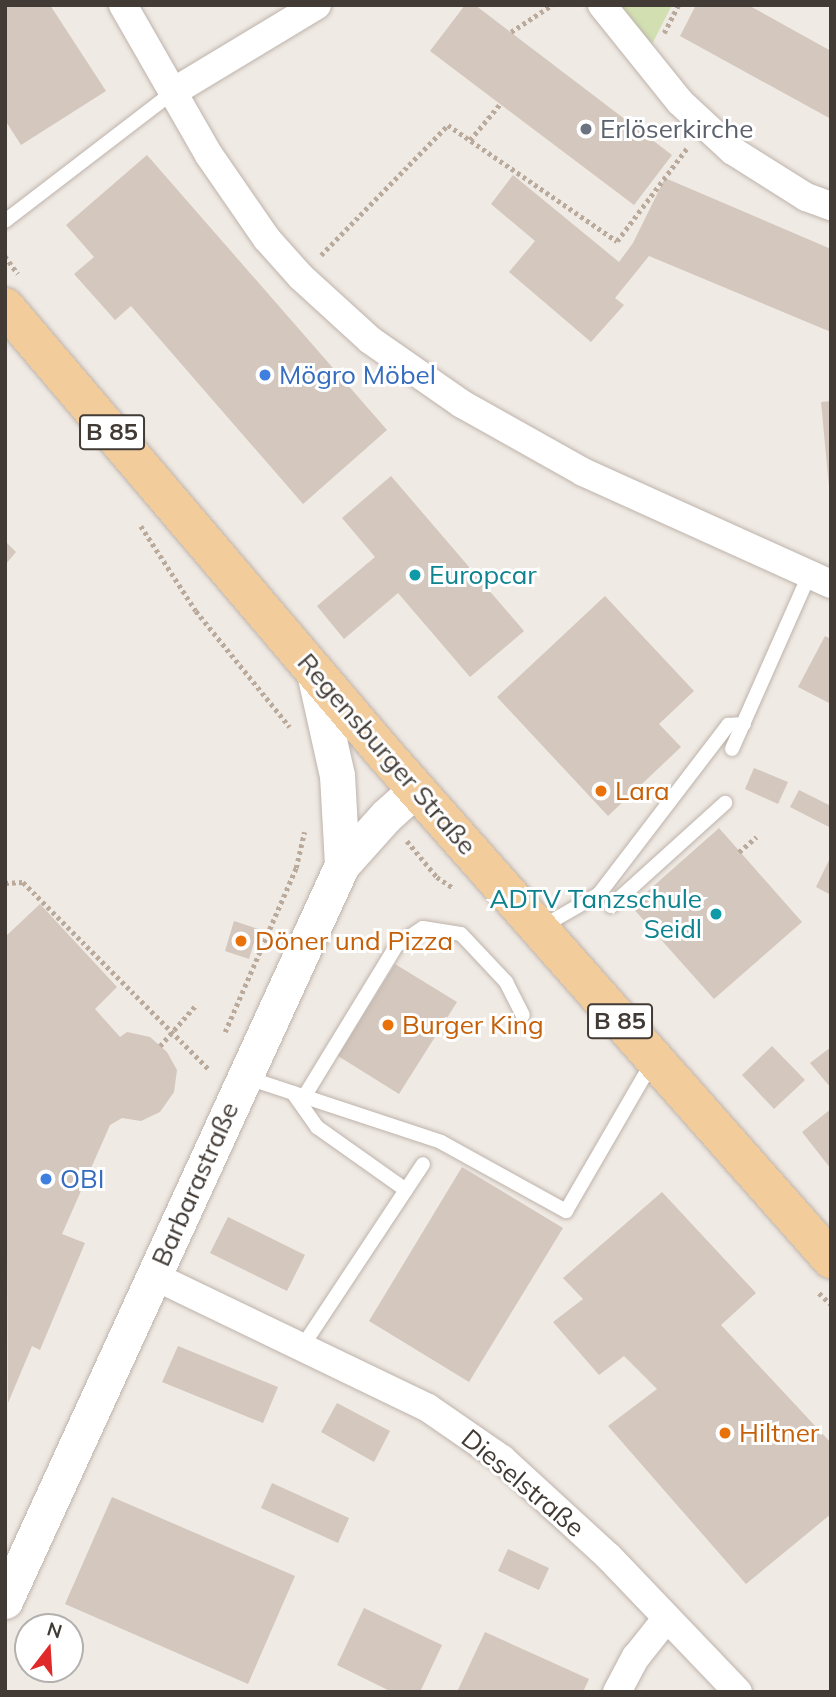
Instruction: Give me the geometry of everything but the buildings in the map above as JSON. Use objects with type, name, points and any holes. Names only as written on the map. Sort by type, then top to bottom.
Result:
[{"type":"main road","name":"Regensburger Straße","points":[[5,307],[416,789],[831,1259]]},
{"type":"street","points":[[124,5],[209,155],[267,239],[301,277],[370,340],[462,404],[583,472],[820,579]]},
{"type":"street","points":[[173,92],[317,5]]},
{"type":"street","points":[[602,5],[680,102],[733,151],[806,197],[831,206]]},
{"type":"street","points":[[313,668],[337,775],[342,865]]},
{"type":"street","name":"Barbarastraße","points":[[5,1601],[342,865],[386,816],[416,789]]},
{"type":"street","name":"Dieselstraße","points":[[154,1276],[428,1408],[502,1459],[608,1556],[738,1692]]},
{"type":"street","points":[[617,1692],[636,1657],[666,1619]]},
{"type":"lane","points":[[5,221],[173,92]]},
{"type":"lane","points":[[732,749],[820,579]]},
{"type":"lane","points":[[539,929],[599,894],[728,725],[744,724]]},
{"type":"lane","points":[[611,906],[724,803]]},
{"type":"lane","points":[[298,1095],[396,946],[424,928],[461,934],[506,982],[523,1015]]},
{"type":"lane","points":[[244,1077],[441,1142],[566,1211],[654,1059]]},
{"type":"lane","points":[[298,1095],[317,1127],[406,1190]]},
{"type":"lane","points":[[302,1347],[423,1164]]},
{"type":"path","points":[[511,32],[552,5]]},
{"type":"path","points":[[470,140],[500,104]]},
{"type":"path","points":[[340,235],[448,125],[617,241],[704,125]]},
{"type":"path","points":[[136,518],[196,611],[291,727]]},
{"type":"path","points":[[739,852],[756,837]]},
{"type":"path","points":[[5,883],[23,882],[209,1069]]},
{"type":"path","points":[[160,1046],[195,1006]]},
{"type":"green space","points":[[610,5],[672,5],[647,54]]},
{"type":"place","name":"Erlöserkirche","points":[[586,129]]},
{"type":"place","name":"Mögro Möbel","points":[[265,375]]},
{"type":"place","name":"Europcar","points":[[415,575]]},
{"type":"place","name":"Lara","points":[[601,791]]},
{"type":"place","name":"ADTV Tanzschule Seidl","points":[[716,914]]},
{"type":"place","name":"Döner und Pizza","points":[[241,941]]},
{"type":"place","name":"Burger King","points":[[388,1025]]},
{"type":"place","name":"OBI","points":[[46,1179]]},
{"type":"place","name":"Hiltner","points":[[725,1433]]}]
